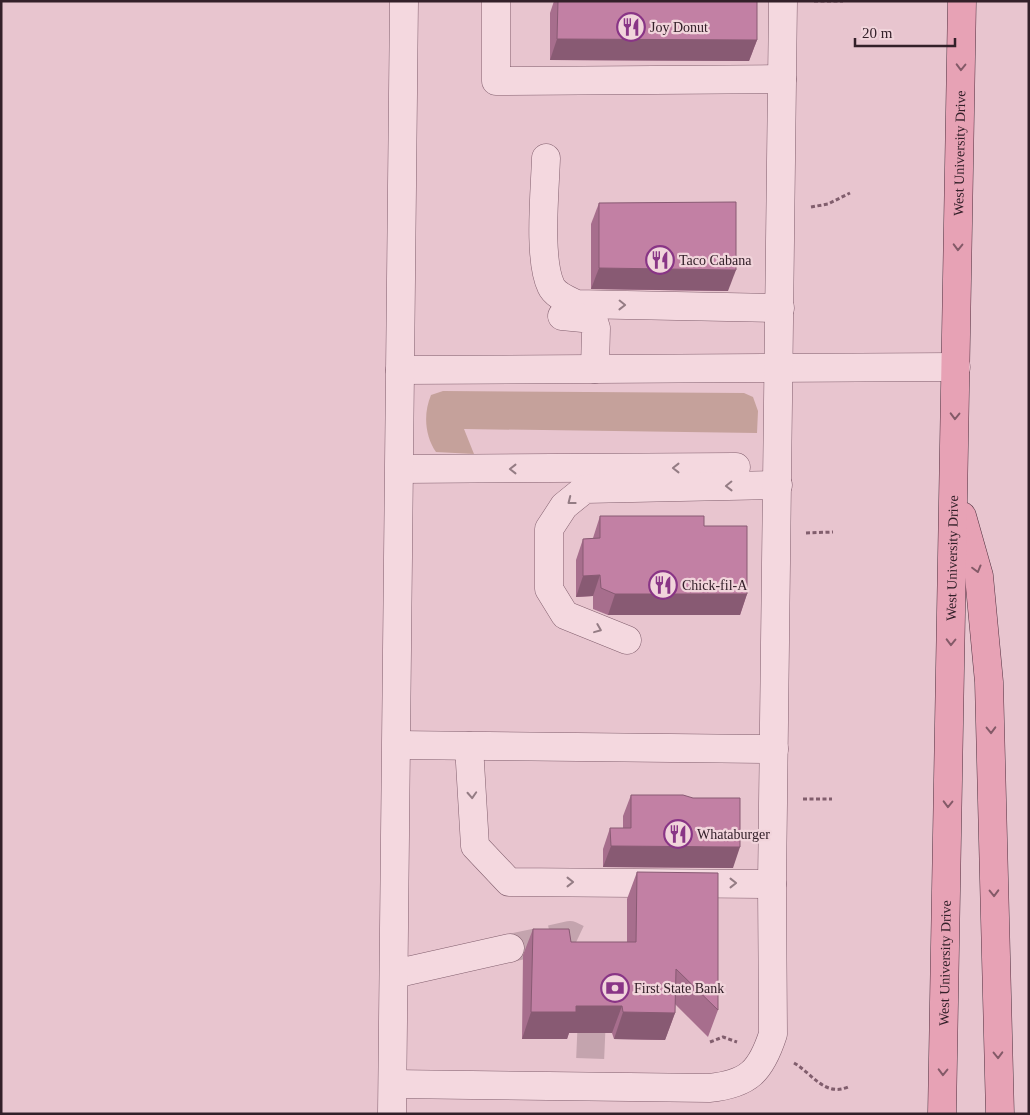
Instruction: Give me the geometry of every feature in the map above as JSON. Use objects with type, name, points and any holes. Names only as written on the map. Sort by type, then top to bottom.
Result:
[{"type":"main road","name":"West University Drive","points":[[942,1114],[962,1]]},
{"type":"main road","points":[[954,488],[979,576],[989,682],[1000,1114]]},
{"type":"lane","points":[[392,1114],[404,1]]},
{"type":"lane","points":[[496,1],[496,81],[782,79]]},
{"type":"lane","points":[[393,1084],[725,1087],[743,1081],[757,1070],[766,1054],[772,1034],[772,884],[783,1]]},
{"type":"lane","points":[[595,369],[596,328],[593,319],[560,316],[543,300],[534,280],[531,256],[539,158],[544,260],[552,287],[561,296],[576,304],[780,308]]},
{"type":"lane","points":[[400,370],[956,367]]},
{"type":"lane","points":[[400,469],[777,476]]},
{"type":"lane","points":[[627,640],[566,615],[549,589],[549,529],[564,506],[585,489],[777,476]]},
{"type":"lane","points":[[397,745],[774,750]]},
{"type":"lane","points":[[470,746],[474,846],[509,882],[772,884]]},
{"type":"lane","points":[[394,974],[510,948]]},
{"type":"path","points":[[814,1],[843,1]]},
{"type":"path","points":[[781,208],[820,206],[850,193]]},
{"type":"shaded area","points":[[443,391],[744,393],[753,397],[758,411],[757,433],[464,429],[474,454],[436,452],[427,432],[426,417],[431,395]]},
{"type":"building","points":[[558,1],[757,1],[757,40],[557,39]]},
{"type":"building","points":[[736,202],[736,270],[599,268],[599,203]]},
{"type":"building","name":"Chick-fil-A","points":[[600,516],[704,516],[704,526],[747,526],[747,594],[615,594],[601,588],[600,575],[583,576],[583,539],[600,538]]},
{"type":"building","points":[[631,795],[740,798],[740,847],[611,846],[610,828],[631,828]]},
{"type":"building","name":"First State Bank","points":[[637,872],[718,873],[718,1010],[676,969],[675,1013],[623,1012],[622,1006],[576,1006],[576,1012],[531,1012],[533,929],[569,929],[571,942],[636,942]]},
{"type":"tunnel","points":[[510,948],[570,935],[585,942],[594,969],[589,1086]]},
{"type":"place","name":"Joy Donut","points":[[631,27]]},
{"type":"place","name":"Taco Cabana","points":[[660,260]]},
{"type":"place","name":"Chick-fil-A","points":[[663,585]]},
{"type":"place","name":"Whataburger","points":[[678,834]]},
{"type":"place","name":"First State Bank","points":[[615,988]]}]
